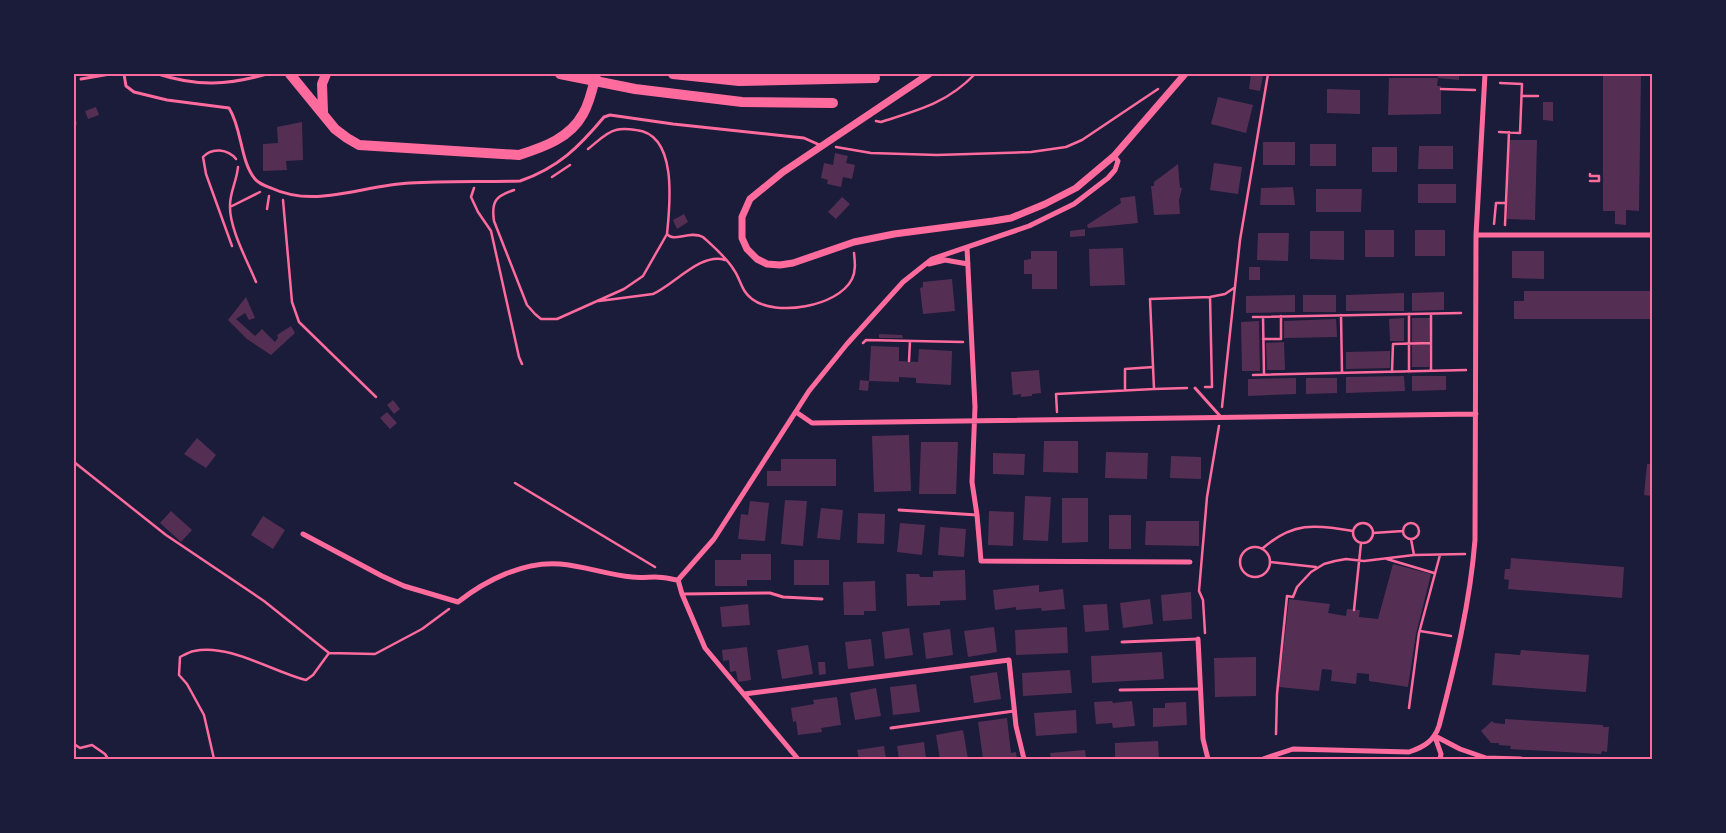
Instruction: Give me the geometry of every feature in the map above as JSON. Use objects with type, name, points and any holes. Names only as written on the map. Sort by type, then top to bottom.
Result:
[{"type":"highway","points":[[290,74],[335,130],[359,145],[520,155],[559,139],[583,115],[596,74]]},
{"type":"highway","points":[[322,112],[322,84],[326,74]]},
{"type":"highway","points":[[560,74],[635,89],[742,102],[834,103]]},
{"type":"highway","points":[[673,74],[739,81],[875,78]]},
{"type":"street","points":[[929,74],[768,183],[750,199],[742,217],[742,238],[748,249],[757,259],[767,264],[793,263],[854,242],[894,234],[993,221],[1020,215],[1076,188],[1114,156],[1185,74]]},
{"type":"street","points":[[1263,759],[1293,749],[1409,752],[1426,744],[1435,736],[1450,686],[1471,581],[1475,537],[1476,235],[1485,74]]},
{"type":"street","points":[[678,580],[714,539],[809,391],[847,344],[895,290],[932,259],[1029,226],[1074,204],[1089,194],[1113,173],[1118,162],[1114,156]]},
{"type":"street","points":[[1476,235],[1652,235]]},
{"type":"street","points":[[966,248],[974,390],[972,482],[978,515],[980,562],[1190,562]]},
{"type":"street","points":[[916,272],[937,261],[945,260],[968,264]]},
{"type":"street","points":[[796,412],[812,423],[1476,414]]},
{"type":"street","points":[[303,534],[404,586],[458,602],[468,594],[506,574],[548,564],[571,566],[633,578],[656,577],[678,580]]},
{"type":"street","points":[[678,580],[705,648],[798,759]]},
{"type":"street","points":[[1198,639],[1202,739],[1208,759]]},
{"type":"street","points":[[744,694],[1009,660],[1014,711],[1024,759]]},
{"type":"street","points":[[1435,736],[1441,754],[1440,759]]},
{"type":"street","points":[[1435,736],[1460,749],[1486,758],[1521,759]]},
{"type":"lane","points":[[81,79],[110,74]]},
{"type":"lane","points":[[124,74],[126,86],[134,92],[167,100],[229,108],[249,168],[256,180],[282,193],[295,197],[340,195],[384,185],[410,183],[520,181],[535,176],[561,162],[574,151],[604,118],[610,115],[673,124],[804,138],[822,146]]},
{"type":"lane","points":[[158,74],[202,84],[237,82],[267,74]]},
{"type":"lane","points":[[1195,388],[1222,418]]},
{"type":"lane","points":[[899,510],[978,515]]},
{"type":"lane","points":[[682,594],[770,593],[782,597],[822,599]]},
{"type":"lane","points":[[1122,642],[1198,639]]},
{"type":"lane","points":[[1120,690],[1200,689]]},
{"type":"lane","points":[[891,728],[1014,711]]},
{"type":"path","points":[[871,114],[875,121],[881,122],[934,104],[954,93],[975,74]]},
{"type":"path","points":[[1222,410],[1234,288],[1268,74]]},
{"type":"path","points":[[1499,132],[1520,133],[1522,96],[1522,84],[1500,83]]},
{"type":"path","points":[[822,146],[871,153],[937,154],[1031,152],[1066,147],[1082,140],[1160,87]]},
{"type":"path","points":[[1441,89],[1477,90]]},
{"type":"path","points":[[1522,96],[1538,96]]},
{"type":"path","points":[[74,107],[74,125]]},
{"type":"path","points":[[519,189],[499,196],[494,204],[493,214],[494,221],[527,305],[535,314],[541,319],[557,319],[624,289],[643,276],[667,234],[670,177],[662,152],[652,135],[640,130],[616,130],[587,150]]},
{"type":"path","points":[[1505,226],[1509,132]]},
{"type":"path","points":[[232,246],[206,174],[204,157],[212,152],[227,152],[234,157],[238,165],[238,174],[230,198],[230,214],[239,242],[256,282]]},
{"type":"path","points":[[548,179],[565,170],[576,160]]},
{"type":"path","points":[[1590,174],[1590,176],[1599,176],[1599,181],[1590,181]]},
{"type":"path","points":[[476,182],[471,197],[478,212],[492,231],[519,358],[522,364]]},
{"type":"path","points":[[267,209],[270,187]]},
{"type":"path","points":[[282,193],[292,302],[299,322],[376,397]]},
{"type":"path","points":[[230,207],[251,197]]},
{"type":"path","points":[[1494,224],[1496,203],[1506,203]]},
{"type":"path","points":[[667,234],[673,238],[689,234],[697,234],[703,237],[726,261],[736,274],[742,290],[753,301],[792,308],[824,302],[837,295],[852,279],[855,270],[854,242]]},
{"type":"path","points":[[594,301],[652,294],[702,262],[718,258],[726,261]]},
{"type":"path","points":[[1154,389],[1150,299],[1210,297],[1225,294],[1234,288]]},
{"type":"path","points":[[1056,421],[1056,394],[1212,387],[1210,297]]},
{"type":"path","points":[[1253,317],[1461,313]]},
{"type":"path","points":[[1409,314],[1409,372]]},
{"type":"path","points":[[1431,314],[1431,371]]},
{"type":"path","points":[[1341,315],[1342,373]]},
{"type":"path","points":[[1263,339],[1281,339],[1281,316]]},
{"type":"path","points":[[1263,317],[1264,374]]},
{"type":"path","points":[[864,343],[866,340],[962,342]]},
{"type":"path","points":[[910,341],[910,362]]},
{"type":"path","points":[[1392,372],[1393,344],[1431,343]]},
{"type":"path","points":[[1126,391],[1125,369],[1153,366]]},
{"type":"path","points":[[1253,375],[1468,370]]},
{"type":"path","points":[[1205,636],[1203,600],[1199,591],[1207,497],[1219,426]]},
{"type":"path","points":[[74,462],[166,535],[264,601],[329,653],[375,654],[422,629],[458,602]]},
{"type":"path","points":[[515,483],[656,568]]},
{"type":"path","points":[[1364,523],[1370,526],[1372,533],[1369,540],[1361,543],[1354,538],[1353,531],[1358,524],[1364,523]]},
{"type":"path","points":[[1409,523],[1417,525],[1419,533],[1412,539],[1406,538],[1403,531],[1409,523]]},
{"type":"path","points":[[1262,549],[1283,534],[1300,528],[1320,527],[1353,531]]},
{"type":"path","points":[[1372,533],[1403,531]]},
{"type":"path","points":[[1412,539],[1414,556]]},
{"type":"path","points":[[1354,610],[1361,543]]},
{"type":"path","points":[[1254,547],[1262,549],[1267,553],[1270,562],[1266,572],[1258,577],[1249,576],[1242,570],[1240,561],[1244,552],[1254,547]]},
{"type":"path","points":[[1408,708],[1420,631],[1440,554]]},
{"type":"path","points":[[1276,734],[1288,596],[1293,597],[1301,582],[1317,568],[1340,560],[1466,554]]},
{"type":"path","points":[[1386,559],[1434,573]]},
{"type":"path","points":[[1270,562],[1317,568]]},
{"type":"path","points":[[1420,631],[1452,636]]},
{"type":"path","points":[[214,759],[204,715],[180,675],[180,657],[194,651],[218,650],[261,663],[306,680],[313,675],[329,653]]},
{"type":"path","points":[[74,744],[80,748],[92,745],[105,754],[108,759]]},
{"type":"building","points":[[1251,74],[1263,75],[1260,91],[1249,89]]},
{"type":"building","points":[[1438,74],[1459,74],[1459,80],[1438,78]]},
{"type":"building","points":[[1603,74],[1641,74],[1639,211],[1626,210],[1626,225],[1615,224],[1615,211],[1603,211]]},
{"type":"building","points":[[1389,78],[1438,78],[1437,86],[1441,86],[1441,114],[1388,115]]},
{"type":"building","points":[[1327,89],[1360,90],[1360,114],[1327,113]]},
{"type":"building","points":[[1218,97],[1253,105],[1246,133],[1211,124]]},
{"type":"building","points":[[1543,102],[1553,102],[1553,121],[1543,120]]},
{"type":"building","points":[[96,107],[99,115],[88,119],[85,111]]},
{"type":"building","points":[[302,122],[303,160],[286,161],[287,170],[263,171],[263,144],[278,143],[277,127]]},
{"type":"building","points":[[1509,140],[1537,140],[1535,220],[1507,219]]},
{"type":"building","points":[[1263,142],[1295,142],[1295,165],[1263,165]]},
{"type":"building","points":[[1310,144],[1336,144],[1336,166],[1310,166]]},
{"type":"building","points":[[1419,146],[1453,146],[1453,169],[1418,169]]},
{"type":"building","points":[[1372,147],[1397,147],[1397,172],[1372,172]]},
{"type":"building","points":[[835,153],[848,156],[846,163],[855,165],[852,179],[843,177],[841,187],[827,184],[828,180],[821,178],[824,163],[833,165]]},
{"type":"building","points":[[1214,163],[1242,167],[1238,194],[1210,190]]},
{"type":"building","points":[[1178,164],[1180,188],[1182,188],[1179,200],[1180,214],[1154,215],[1151,186],[1154,186],[1154,182]]},
{"type":"building","points":[[1418,184],[1456,184],[1456,203],[1418,203]]},
{"type":"building","points":[[1293,187],[1295,205],[1260,205],[1261,188]]},
{"type":"building","points":[[1316,189],[1362,189],[1361,212],[1316,212]]},
{"type":"building","points":[[1135,196],[1138,223],[1088,228],[1087,225],[1121,203],[1120,198]]},
{"type":"building","points":[[842,197],[850,204],[836,219],[828,212]]},
{"type":"building","points":[[684,214],[688,222],[677,229],[673,220]]},
{"type":"building","points":[[1085,229],[1085,236],[1070,237],[1070,231]]},
{"type":"building","points":[[1365,230],[1394,230],[1394,257],[1365,257]]},
{"type":"building","points":[[1415,230],[1445,230],[1445,256],[1415,256]]},
{"type":"building","points":[[1310,231],[1344,231],[1344,260],[1310,259]]},
{"type":"building","points":[[1258,233],[1289,233],[1288,261],[1257,260]]},
{"type":"building","points":[[1123,248],[1125,285],[1090,286],[1089,249]]},
{"type":"building","points":[[1031,251],[1057,251],[1057,289],[1032,289],[1032,274],[1024,274],[1024,260],[1031,259]]},
{"type":"building","points":[[1512,251],[1544,251],[1544,279],[1512,278]]},
{"type":"building","points":[[1249,267],[1260,267],[1260,280],[1249,280]]},
{"type":"building","points":[[952,279],[955,311],[923,314],[920,288],[923,287],[923,282]]},
{"type":"building","points":[[1524,291],[1652,291],[1651,319],[1514,319],[1514,301],[1524,301]]},
{"type":"building","points":[[1444,292],[1444,310],[1412,311],[1412,293]]},
{"type":"building","points":[[1404,293],[1404,311],[1346,311],[1346,295]]},
{"type":"building","points":[[1295,295],[1295,312],[1246,313],[1246,296]]},
{"type":"building","points":[[1303,295],[1336,295],[1336,312],[1303,312]]},
{"type":"building","points":[[246,297],[255,318],[249,320],[245,313],[236,319],[255,336],[262,329],[275,342],[278,338],[277,335],[291,326],[295,333],[271,355],[247,339],[228,320]]},
{"type":"building","points":[[1404,318],[1404,341],[1390,341],[1389,319]]},
{"type":"building","points":[[1412,318],[1430,318],[1429,367],[1412,367]]},
{"type":"building","points":[[1336,319],[1337,337],[1284,338],[1284,321]]},
{"type":"building","points":[[1259,321],[1260,371],[1242,371],[1241,322]]},
{"type":"building","points":[[879,334],[902,335],[903,338],[879,338]]},
{"type":"building","points":[[1284,342],[1285,370],[1267,370],[1266,343]]},
{"type":"building","points":[[871,346],[899,347],[899,361],[918,362],[919,349],[952,351],[951,385],[916,383],[916,378],[899,377],[899,382],[869,381]]},
{"type":"building","points":[[1390,351],[1390,368],[1346,369],[1346,352]]},
{"type":"building","points":[[1039,370],[1041,393],[1021,397],[1021,394],[1013,395],[1011,372]]},
{"type":"building","points":[[1404,376],[1405,391],[1346,393],[1346,377]]},
{"type":"building","points":[[1412,376],[1446,376],[1446,390],[1412,391]]},
{"type":"building","points":[[1296,378],[1296,394],[1248,396],[1248,379]]},
{"type":"building","points":[[1306,378],[1337,378],[1337,393],[1306,394]]},
{"type":"building","points":[[860,380],[869,381],[868,391],[859,390]]},
{"type":"building","points":[[393,400],[400,409],[394,414],[387,405]]},
{"type":"building","points":[[387,412],[397,423],[390,429],[380,418]]},
{"type":"building","points":[[909,435],[911,491],[874,492],[872,436]]},
{"type":"building","points":[[197,438],[216,455],[206,468],[184,454]]},
{"type":"building","points":[[1044,441],[1078,441],[1078,473],[1043,472]]},
{"type":"building","points":[[921,442],[958,442],[956,494],[919,494]]},
{"type":"building","points":[[1106,452],[1148,453],[1147,479],[1105,478]]},
{"type":"building","points":[[993,453],[1025,454],[1024,475],[993,474]]},
{"type":"building","points":[[1171,456],[1201,457],[1201,479],[1170,478]]},
{"type":"building","points":[[781,459],[836,459],[836,486],[767,486],[767,471],[781,471]]},
{"type":"building","points":[[1647,464],[1652,464],[1652,496],[1644,495]]},
{"type":"building","points":[[1025,496],[1051,497],[1048,541],[1023,540]]},
{"type":"building","points":[[1062,498],[1088,498],[1088,542],[1062,543]]},
{"type":"building","points":[[785,500],[807,501],[803,546],[781,544]]},
{"type":"building","points":[[750,501],[769,503],[765,541],[738,539],[741,514],[748,515]]},
{"type":"building","points":[[821,508],[843,510],[840,540],[817,538]]},
{"type":"building","points":[[171,511],[192,530],[181,542],[160,523]]},
{"type":"building","points":[[989,511],[1014,512],[1013,546],[988,545]]},
{"type":"building","points":[[858,513],[885,514],[884,544],[857,543]]},
{"type":"building","points":[[1109,515],[1131,515],[1131,549],[1109,549]]},
{"type":"building","points":[[263,516],[285,530],[273,549],[251,535]]},
{"type":"building","points":[[1146,521],[1199,521],[1199,546],[1145,545]]},
{"type":"building","points":[[900,523],[925,525],[922,555],[897,552]]},
{"type":"building","points":[[940,527],[966,529],[964,557],[938,555]]},
{"type":"building","points":[[741,554],[771,554],[771,580],[747,580],[747,586],[715,586],[715,560],[741,560]]},
{"type":"building","points":[[1511,558],[1624,567],[1622,598],[1508,589],[1509,580],[1504,579],[1505,569],[1510,569]]},
{"type":"building","points":[[794,560],[829,560],[829,585],[794,585]]},
{"type":"building","points":[[1393,564],[1431,574],[1416,634],[1408,687],[1369,681],[1369,674],[1357,673],[1356,684],[1331,681],[1332,670],[1322,669],[1319,691],[1279,687],[1289,599],[1330,604],[1328,613],[1346,616],[1347,609],[1360,610],[1359,617],[1378,619]]},
{"type":"building","points":[[965,570],[966,600],[940,601],[940,605],[907,606],[906,574],[933,577],[933,571]]},
{"type":"building","points":[[875,581],[876,611],[864,611],[864,615],[844,615],[843,582]]},
{"type":"building","points":[[1039,585],[1039,592],[1063,589],[1065,609],[1042,611],[1041,608],[1016,610],[1016,607],[995,610],[993,590]]},
{"type":"building","points":[[1191,592],[1192,619],[1163,621],[1161,595]]},
{"type":"building","points":[[1150,599],[1153,624],[1123,628],[1120,603]]},
{"type":"building","points":[[748,604],[750,625],[722,627],[720,607]]},
{"type":"building","points":[[1107,604],[1109,630],[1085,632],[1083,605]]},
{"type":"building","points":[[994,627],[997,652],[968,657],[964,631]]},
{"type":"building","points":[[1067,627],[1068,653],[1016,655],[1015,630]]},
{"type":"building","points":[[909,628],[913,655],[885,659],[882,632]]},
{"type":"building","points":[[950,629],[953,655],[926,659],[923,633]]},
{"type":"building","points":[[871,639],[874,666],[848,669],[845,642]]},
{"type":"building","points":[[808,645],[813,674],[782,679],[777,650]]},
{"type":"building","points":[[747,647],[751,680],[738,682],[736,671],[730,672],[729,660],[723,661],[722,650]]},
{"type":"building","points":[[1521,650],[1589,655],[1586,692],[1492,685],[1495,653],[1520,655]]},
{"type":"building","points":[[1162,652],[1164,679],[1092,683],[1091,656]]},
{"type":"building","points":[[1256,657],[1256,696],[1215,697],[1214,658]]},
{"type":"building","points":[[818,662],[825,662],[826,674],[819,675]]},
{"type":"building","points":[[1070,670],[1072,693],[1023,696],[1022,673]]},
{"type":"building","points":[[997,672],[1001,699],[974,703],[970,676]]},
{"type":"building","points":[[916,684],[920,712],[893,715],[890,687]]},
{"type":"building","points":[[876,688],[881,716],[855,720],[850,693]]},
{"type":"building","points":[[837,697],[841,725],[821,728],[822,732],[798,735],[796,721],[793,722],[791,708],[814,704],[813,700]]},
{"type":"building","points":[[1112,701],[1113,703],[1132,701],[1135,726],[1113,728],[1112,723],[1096,724],[1094,702]]},
{"type":"building","points":[[1186,702],[1187,725],[1153,727],[1153,708],[1165,708],[1165,703]]},
{"type":"building","points":[[1076,710],[1077,733],[1036,736],[1034,713]]},
{"type":"building","points":[[1007,718],[1011,753],[1016,752],[1017,759],[983,759],[978,722]]},
{"type":"building","points":[[1505,719],[1603,725],[1603,727],[1609,727],[1607,752],[1602,751],[1601,754],[1510,749],[1511,746],[1491,743],[1481,731],[1492,721],[1505,724]]},
{"type":"building","points":[[963,730],[968,759],[940,759],[936,735]]},
{"type":"building","points":[[1158,741],[1159,759],[1115,759],[1115,743]]},
{"type":"building","points":[[924,742],[926,759],[899,759],[897,746]]},
{"type":"building","points":[[884,746],[886,759],[859,759],[857,750]]},
{"type":"building","points":[[1085,750],[1086,759],[1051,759],[1050,753]]}]
